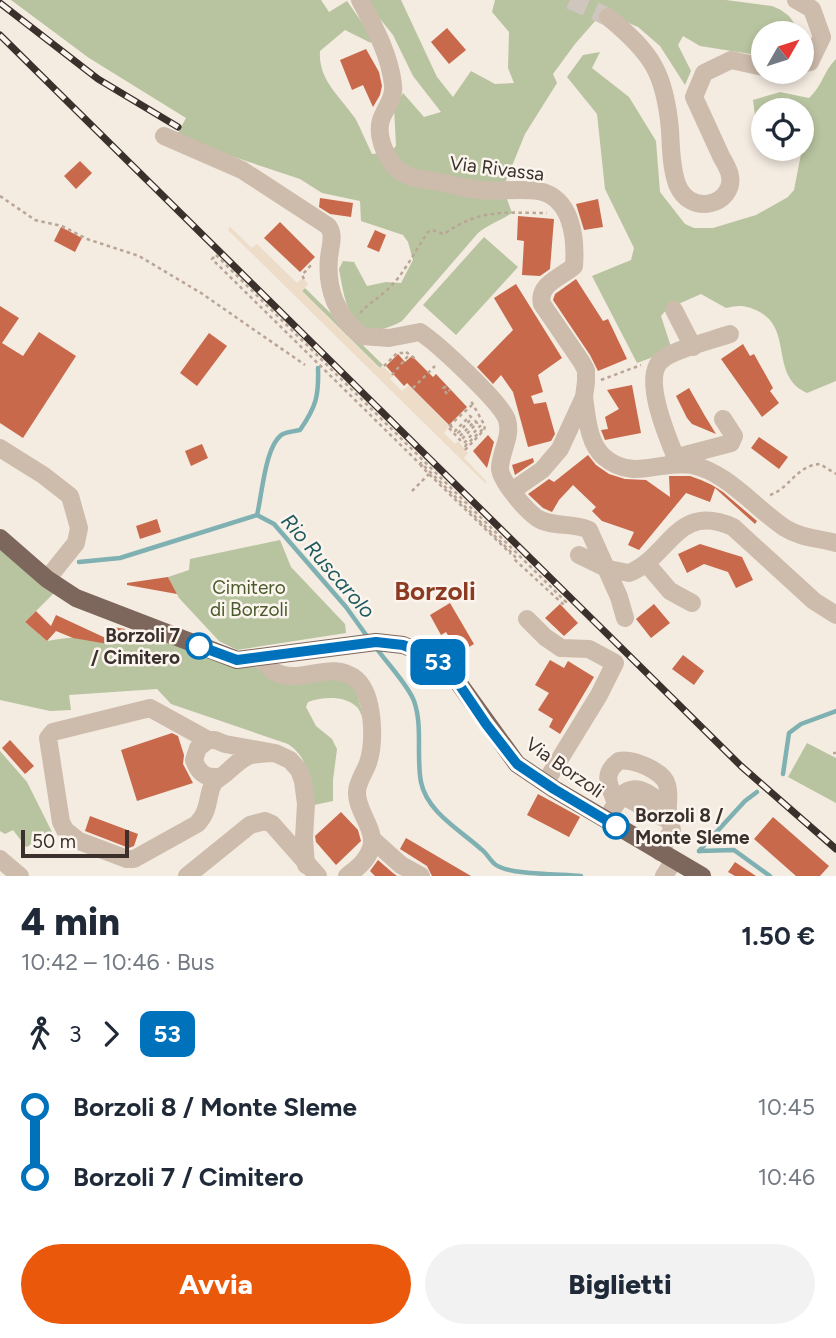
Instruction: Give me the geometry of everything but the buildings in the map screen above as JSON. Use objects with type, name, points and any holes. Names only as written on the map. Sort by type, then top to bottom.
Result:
[{"type":"main road","name":"Via Borzoli","points":[[0,538],[47,579],[76,598],[237,660],[369,643],[403,645],[428,655],[450,671],[517,764],[545,783],[614,808],[667,856],[702,876]]},
{"type":"street","name":"Via Rivassa","points":[[360,0],[389,65],[394,88],[380,132],[384,149],[398,170],[419,179],[480,190],[539,191],[553,196],[563,205]]},
{"type":"street","points":[[796,0],[812,9],[822,37],[814,54]]},
{"type":"street","points":[[608,18],[631,36],[661,77],[667,101],[674,174],[680,191],[688,201],[701,205],[717,201],[727,192],[731,177],[694,97],[704,73],[731,60],[751,64]]},
{"type":"street","points":[[163,136],[243,170],[328,226],[332,237],[328,268],[336,308],[362,336],[395,337],[421,332],[452,358],[506,416],[508,435],[500,473],[512,491],[540,520],[589,530],[620,597],[625,618]]},
{"type":"street","points":[[563,205],[569,217],[575,253],[574,266],[542,290],[540,298],[586,369],[589,431],[599,452],[618,466],[642,470],[691,464],[702,468],[740,489],[766,514],[787,529],[807,538],[836,543]]},
{"type":"street","points":[[674,310],[693,348]]},
{"type":"street","points":[[676,458],[662,419],[653,381],[654,373],[664,358],[730,334]]},
{"type":"street","points":[[512,491],[542,470],[560,449],[585,390]]},
{"type":"street","points":[[589,431],[607,453],[640,463],[676,458],[731,443],[734,436],[723,419]]},
{"type":"street","points":[[0,448],[70,496],[79,528],[76,543],[47,579]]},
{"type":"street","points":[[579,555],[608,569],[629,573],[646,564],[674,533],[685,525],[709,520],[721,522],[733,527],[814,601],[836,615]]},
{"type":"street","points":[[646,564],[670,591],[692,603]]},
{"type":"street","points":[[527,619],[561,648],[589,649],[615,663],[599,695],[545,783]]},
{"type":"street","points":[[260,657],[279,674],[288,676],[335,670],[350,675],[362,686],[371,715],[371,753],[356,793],[372,839],[401,865],[421,876]]},
{"type":"street","points":[[150,708],[217,742],[232,755],[224,772],[201,820],[134,859],[127,859],[79,841],[65,830],[61,822],[48,738],[53,732],[150,708]]},
{"type":"street","points":[[275,753],[247,756],[224,772],[205,776],[194,760],[198,748],[217,742],[275,753],[290,760],[303,781],[312,871]]},
{"type":"street","points":[[664,876],[670,820],[668,788],[664,779],[637,763],[626,760],[619,761],[609,770],[607,783],[614,808],[626,798],[670,820]]},
{"type":"street","points":[[187,876],[250,825],[265,821],[272,824],[312,871]]},
{"type":"street","points":[[346,876],[368,855],[372,839]]},
{"type":"street","points":[[0,859],[20,876]]},
{"type":"path","points":[[0,197],[35,220],[61,226],[87,239],[139,256],[201,293],[305,365]]},
{"type":"path","points":[[353,320],[396,280],[428,232],[432,230],[444,234],[463,221],[491,213],[549,213],[563,205]]},
{"type":"path","points":[[216,255],[566,602],[564,605],[514,559],[516,558],[512,553],[212,259],[216,255]]},
{"type":"path","points":[[384,366],[397,353],[407,355],[391,374]]},
{"type":"path","points":[[585,390],[598,382],[664,358]]},
{"type":"path","points":[[413,388],[436,365]]},
{"type":"path","points":[[449,426],[472,405]]},
{"type":"path","points":[[465,450],[484,430],[485,426],[477,412]]},
{"type":"path","points":[[470,416],[472,418],[458,433],[460,436],[475,421],[477,423],[462,439],[465,442],[480,426],[483,429],[465,446],[449,426],[455,431],[470,416]]},
{"type":"path","points":[[766,496],[774,494],[808,466],[820,464],[836,474]]},
{"type":"path","points":[[423,465],[421,466],[510,555],[512,553]]},
{"type":"path","points":[[412,491],[429,474]]},
{"type":"green space","points":[[11,0],[321,0],[329,12],[347,1],[370,34],[371,43],[345,30],[320,51],[320,61],[326,79],[355,118],[372,154],[390,152],[396,146],[394,108],[403,93],[424,117],[441,112],[413,76],[393,35],[365,0],[401,0],[437,77],[453,97],[471,71],[495,84],[514,83],[508,68],[509,32],[492,12],[495,0],[726,0],[772,6],[793,21],[751,21],[751,54],[700,46],[683,36],[678,45],[691,71],[685,85],[660,46],[638,27],[603,12],[553,74],[557,83],[525,134],[503,188],[512,213],[478,233],[402,321],[372,330],[362,327],[354,320],[345,297],[339,269],[343,261],[354,262],[367,286],[386,282],[401,283],[413,260],[403,235],[361,221],[360,201],[322,193],[300,179],[213,150],[178,133],[186,118],[89,58]]},
{"type":"green space","points":[[600,52],[592,68],[629,97],[656,141],[660,192],[685,224],[694,228],[713,228],[756,215],[788,197],[794,190],[800,161],[814,161],[814,98],[809,98],[836,59],[836,381],[807,393],[788,376],[776,329],[769,319],[749,308],[726,308],[701,294],[667,309],[661,316],[672,350],[637,363],[592,276],[631,260],[634,248],[605,189],[597,114],[567,77],[583,55]]},
{"type":"green space","points":[[780,92],[809,98],[760,98]]},
{"type":"green space","points":[[484,237],[518,267],[456,335],[423,305]]},
{"type":"green space","points":[[305,288],[383,365],[380,368],[302,291]]},
{"type":"green space","name":"Cimitero di Borzoli","points":[[280,540],[291,567],[345,624],[346,633],[237,650],[219,641],[179,598],[168,577],[189,570],[190,559]]},
{"type":"green space","points":[[0,548],[54,593],[25,622],[47,641],[73,638],[124,644],[154,635],[254,665],[267,676],[330,675],[355,686],[366,728],[357,707],[346,700],[320,699],[308,702],[306,707],[316,726],[332,739],[337,749],[333,801],[314,805],[308,770],[300,755],[288,744],[171,704],[157,689],[69,695],[71,710],[50,711],[0,700]]},
{"type":"green space","points":[[807,743],[836,758],[836,803],[788,777]]},
{"type":"green space","points":[[0,751],[27,782],[54,836],[26,847],[13,830],[5,834],[0,831]]},
{"type":"shaded area","points":[[230,227],[252,248],[257,244],[297,283],[303,278],[308,284],[302,291],[379,368],[384,367],[393,376],[390,379],[402,391],[409,385],[449,426],[444,433],[455,444],[458,441],[468,453],[464,458],[487,482],[485,483],[228,230]]},
{"type":"waterway","points":[[257,515],[272,448],[283,434],[300,430],[310,415],[317,394],[318,368]]},
{"type":"waterway","name":"Rio Ruscarolo","points":[[79,562],[120,558],[257,515],[274,524],[346,607],[369,639]]},
{"type":"waterway","name":"Rio Ruscarolo","points":[[377,649],[414,701],[418,721],[421,782],[424,793],[437,811],[503,868],[581,876]]},
{"type":"waterway","name":"Rio Ruscarolo","points":[[783,774],[789,733],[801,724],[836,711]]},
{"type":"waterway","name":"Rio Ruscarolo","points":[[699,851],[745,801],[757,792]]},
{"type":"waterway","points":[[699,851],[734,850],[770,876]]},
{"type":"tunnel","points":[[570,0],[608,17]]},
{"type":"railway","points":[[0,3],[98,79],[178,127]]},
{"type":"railway","points":[[0,35],[741,766],[836,849]]},
{"type":"bus line","name":"53","points":[[199,646],[237,660],[376,642],[403,645],[428,655],[450,671],[517,764],[616,826]]},
{"type":"place","name":"Borzoli 7 / Cimitero","points":[[199,646]]},
{"type":"place","name":"Borzoli 8 / Monte Sleme","points":[[616,826]]},
{"type":"district","name":"Borzoli","points":[[435,591]]}]
